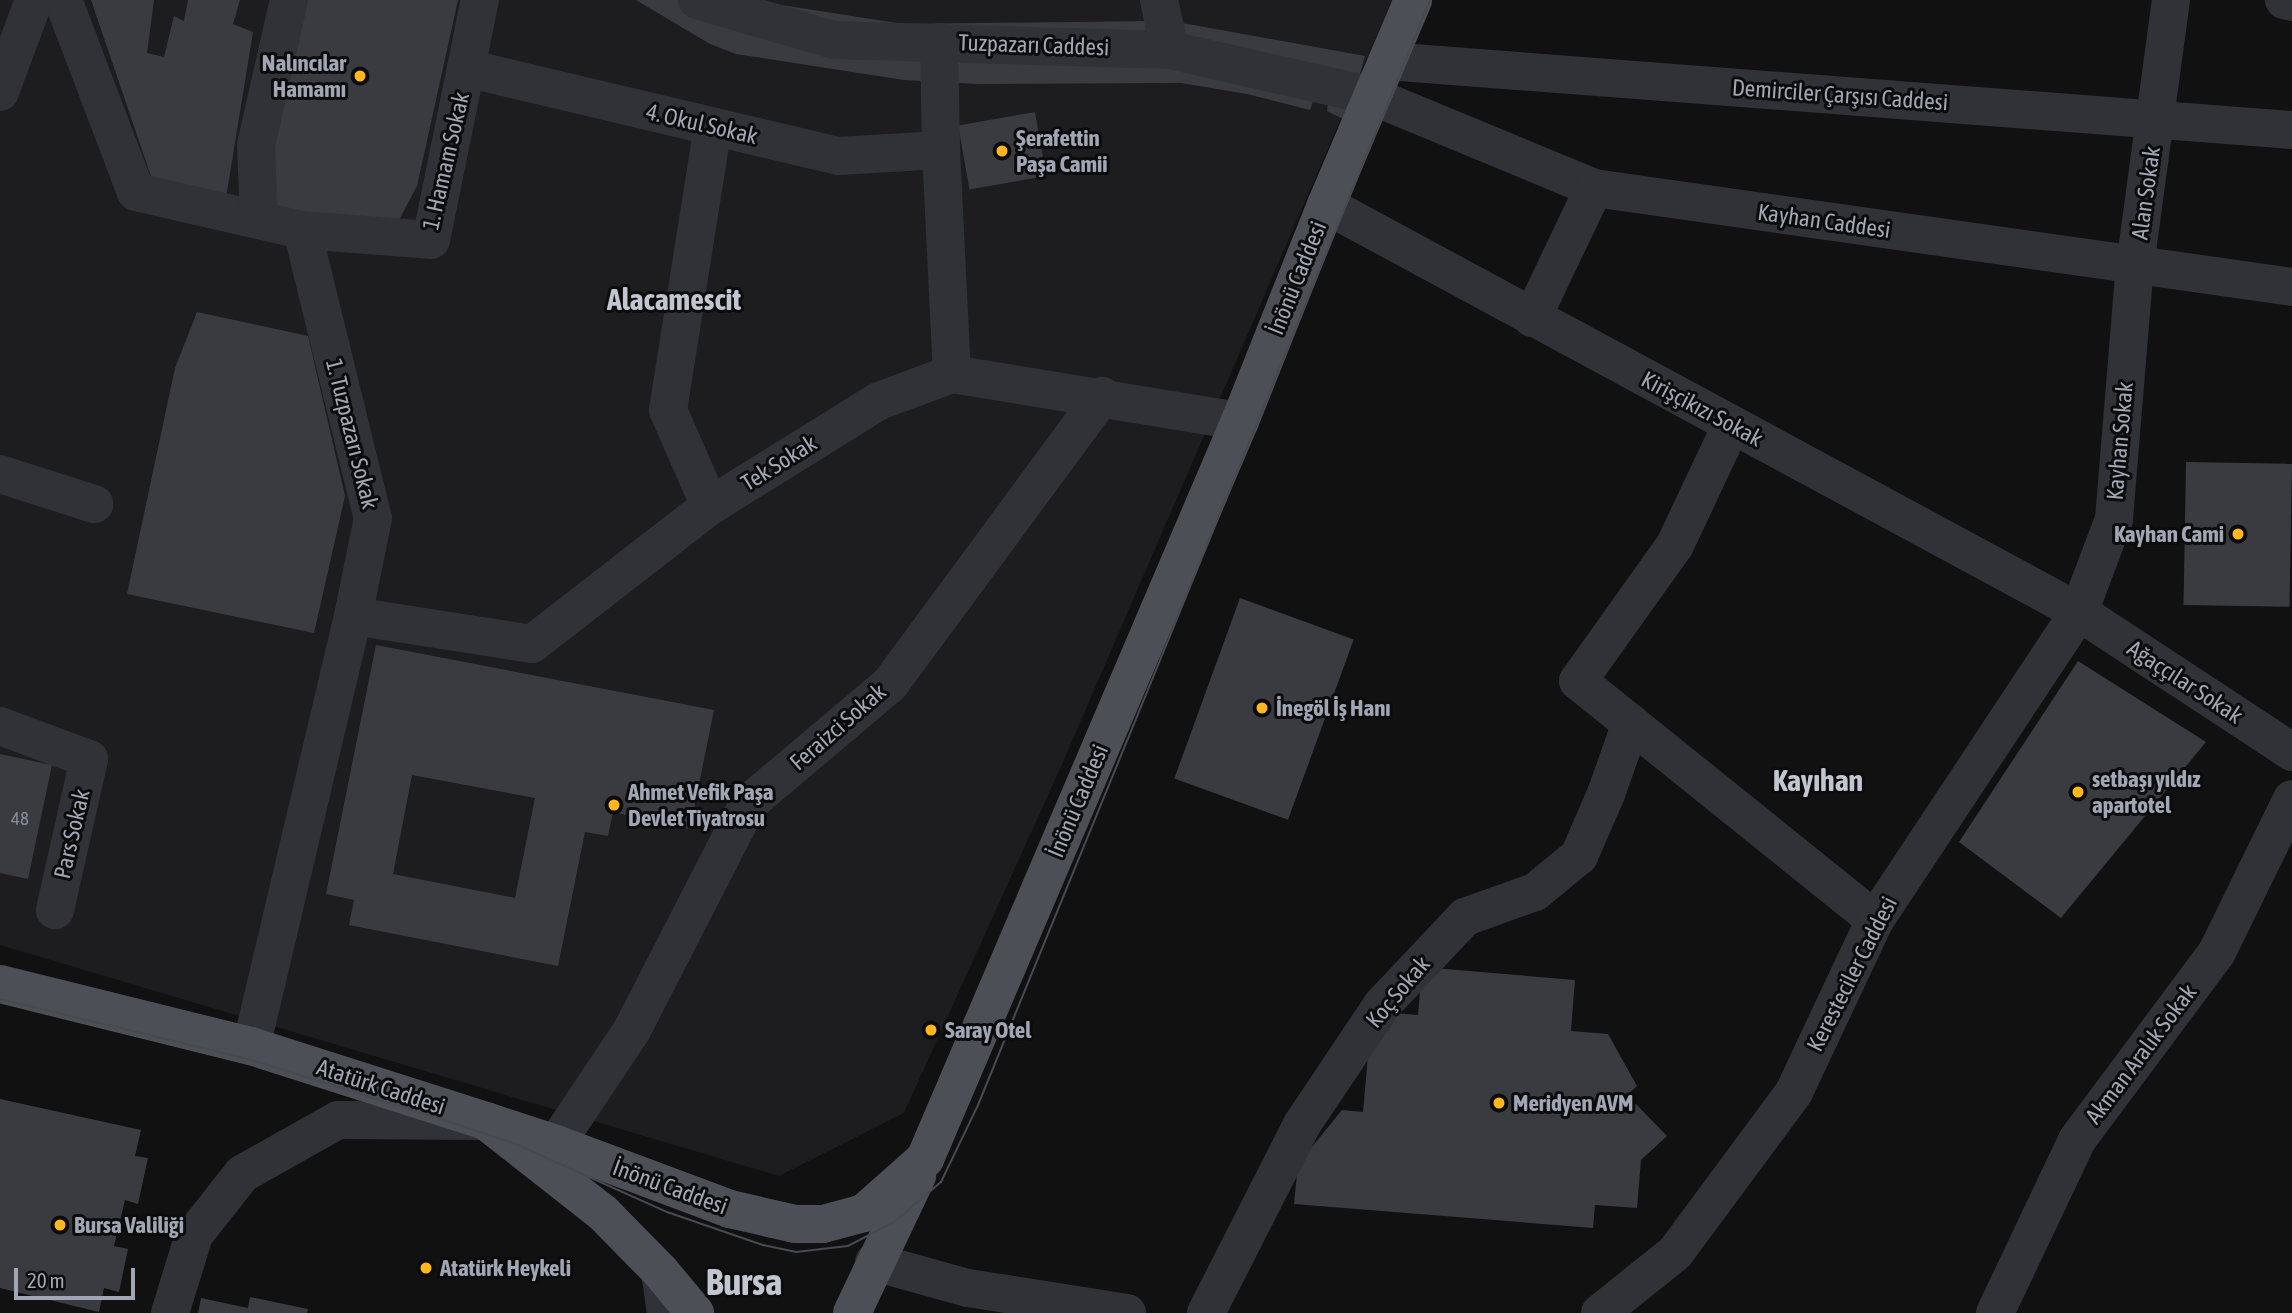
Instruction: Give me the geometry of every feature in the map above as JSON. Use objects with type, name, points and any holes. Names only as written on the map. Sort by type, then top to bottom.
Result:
[{"type":"main road","name":"İnönü Caddesi","points":[[486,1121],[556,1143],[730,1209],[795,1224],[822,1224],[864,1213],[925,1159],[1240,421],[1326,205],[1413,0]]},
{"type":"main road","name":"Atatürk Caddesi","points":[[0,984],[251,1046],[486,1121],[603,1213],[660,1271],[695,1313]]},
{"type":"main road","points":[[852,1313],[925,1159]]},
{"type":"street","points":[[0,92],[34,0]]},
{"type":"street","points":[[63,0],[136,192],[302,230]]},
{"type":"street","points":[[258,220],[256,145],[289,0]]},
{"type":"street","name":"1. Hamam Sokak","points":[[302,230],[431,240],[480,0]]},
{"type":"street","name":"Tuzpazarı Caddesi","points":[[697,0],[787,13],[834,40],[1170,50],[1372,96]]},
{"type":"street","points":[[1159,0],[1170,50]]},
{"type":"street","name":"Alan Sokak","points":[[2135,265],[2171,0]]},
{"type":"street","points":[[2284,0],[2292,2]]},
{"type":"street","points":[[939,42],[941,149],[952,373]]},
{"type":"street","name":"Demirciler Çarşısı Caddesi","points":[[1387,61],[2292,130]]},
{"type":"street","name":"4. Okul Sokak","points":[[466,68],[838,156],[941,149]]},
{"type":"street","name":"Kayhan Caddesi","points":[[1372,96],[1594,188],[2292,287]]},
{"type":"street","points":[[709,506],[668,410],[713,127]]},
{"type":"street","points":[[1532,317],[1594,188]]},
{"type":"street","name":"Kirişçikızı Sokak","points":[[1326,205],[1731,426],[2079,611]]},
{"type":"street","name":"1. Tuzpazarı Sokak","points":[[251,1046],[353,616],[373,517],[302,230]]},
{"type":"street","name":"Kayhan Sokak","points":[[2079,611],[2114,519],[2135,265]]},
{"type":"street","name":"Tek Sokak","points":[[353,616],[532,644],[709,506],[879,401],[952,373],[1240,421]]},
{"type":"street","name":"Feraizci Sokak","points":[[556,1143],[632,1030],[748,804],[890,684],[1102,396]]},
{"type":"street","points":[[1731,426],[1675,545],[1578,681],[1875,920]]},
{"type":"street","points":[[0,474],[94,504]]},
{"type":"street","name":"Ağaççılar Sokak","points":[[2079,611],[2292,752]]},
{"type":"street","name":"Keresteciler Caddesi","points":[[1604,1312],[1675,1253],[1794,1091],[1875,920],[2079,611]]},
{"type":"street","name":"Koç Sokak","points":[[1206,1313],[1303,1123],[1382,1005],[1465,917],[1535,892],[1579,856],[1606,794],[1631,723]]},
{"type":"street","name":"Pars Sokak","points":[[0,726],[89,759],[55,909]]},
{"type":"street","name":"Akman Aralık Sokak","points":[[1995,1313],[2077,1140],[2217,951],[2292,799]]},
{"type":"street","points":[[170,1313],[194,1235],[242,1174],[338,1120],[486,1121]]},
{"type":"street","points":[[874,1262],[968,1288],[1127,1313]]},
{"type":"street","points":[[660,1271],[666,1313]]},
{"type":"shaded area","points":[[0,0],[1392,0],[1063,762],[904,1113],[779,1176],[0,945]]},
{"type":"building","points":[[91,0],[154,0],[147,53],[164,57],[174,16],[184,21],[188,0],[240,0],[233,24],[253,32],[225,204],[155,188]]},
{"type":"building","name":"Nalıncılar Hamamı","points":[[296,0],[458,0],[417,186],[391,235],[261,217]]},
{"type":"building","points":[[636,0],[749,0],[903,24],[1152,21],[1188,24],[1365,56],[1347,121],[1327,111],[1328,104],[1314,98],[1310,110],[1247,94],[1181,83],[978,84],[904,80],[736,54],[710,44]]},
{"type":"building","name":"Şerafettin Paşa Camii","points":[[1035,112],[1046,176],[969,190],[958,126]]},
{"type":"building","points":[[197,312],[308,336],[345,496],[314,633],[127,594],[175,368]]},
{"type":"building","name":"Kayhan Cami","points":[[2186,462],[2292,464],[2289,607],[2184,605]]},
{"type":"building","name":"İnegöl İş Hanı","points":[[1240,598],[1354,639],[1288,820],[1174,778]]},
{"type":"building","name":"Ahmet Vefik Paşa Devlet Tiyatrosu","points":[[376,645],[714,710],[690,829],[613,812],[608,836],[585,832],[558,966],[349,925],[354,900],[326,894]],"holes":[[[412,775],[535,798],[515,898],[393,874]]]},
{"type":"building","name":"setbaşı yıldız apartotel","points":[[2078,661],[2206,742],[2061,918],[1959,842]]},
{"type":"building","points":[[0,754],[52,765],[28,879],[0,873]]},
{"type":"building","name":"Meridyen AVM","points":[[1422,967],[1575,980],[1571,1031],[1608,1034],[1637,1086],[1627,1095],[1667,1136],[1641,1160],[1637,1208],[1595,1205],[1593,1228],[1294,1204],[1298,1164],[1342,1110],[1363,1112],[1372,1011],[1418,1015]]},
{"type":"building","name":"Bursa Valiliği","points":[[0,1099],[141,1130],[135,1156],[148,1158],[138,1204],[125,1200],[114,1246],[128,1249],[119,1292],[104,1288],[99,1312],[0,1288]]},
{"type":"building","points":[[250,1297],[308,1309],[307,1313],[198,1313],[201,1298],[248,1308]]},
{"type":"tram line","points":[[0,999],[248,1059],[453,1123],[518,1145],[667,1212],[763,1245],[796,1252],[848,1246],[894,1222],[941,1182],[978,1105],[1430,0]]},
{"type":"place","name":"Nalıncılar Hamamı","points":[[360,76]]},
{"type":"place","name":"Şerafettin Paşa Camii","points":[[1002,151]]},
{"type":"place","name":"Kayhan Cami","points":[[2238,534]]},
{"type":"place","name":"İnegöl İş Hanı","points":[[1262,708]]},
{"type":"place","name":"setbaşı yıldız apartotel","points":[[2078,792]]},
{"type":"place","name":"Ahmet Vefik Paşa Devlet Tiyatrosu","points":[[614,805]]},
{"type":"place","name":"Saray Otel","points":[[931,1030]]},
{"type":"place","name":"Meridyen AVM","points":[[1499,1103]]},
{"type":"place","name":"Bursa Valiliği","points":[[60,1225]]},
{"type":"place","name":"Atatürk Heykeli","points":[[426,1268]]},
{"type":"district","name":"Alacamescit","points":[[674,299]]},
{"type":"district","name":"Kayıhan","points":[[1818,780]]},
{"type":"district","name":"Bursa","points":[[744,1282]]}]
